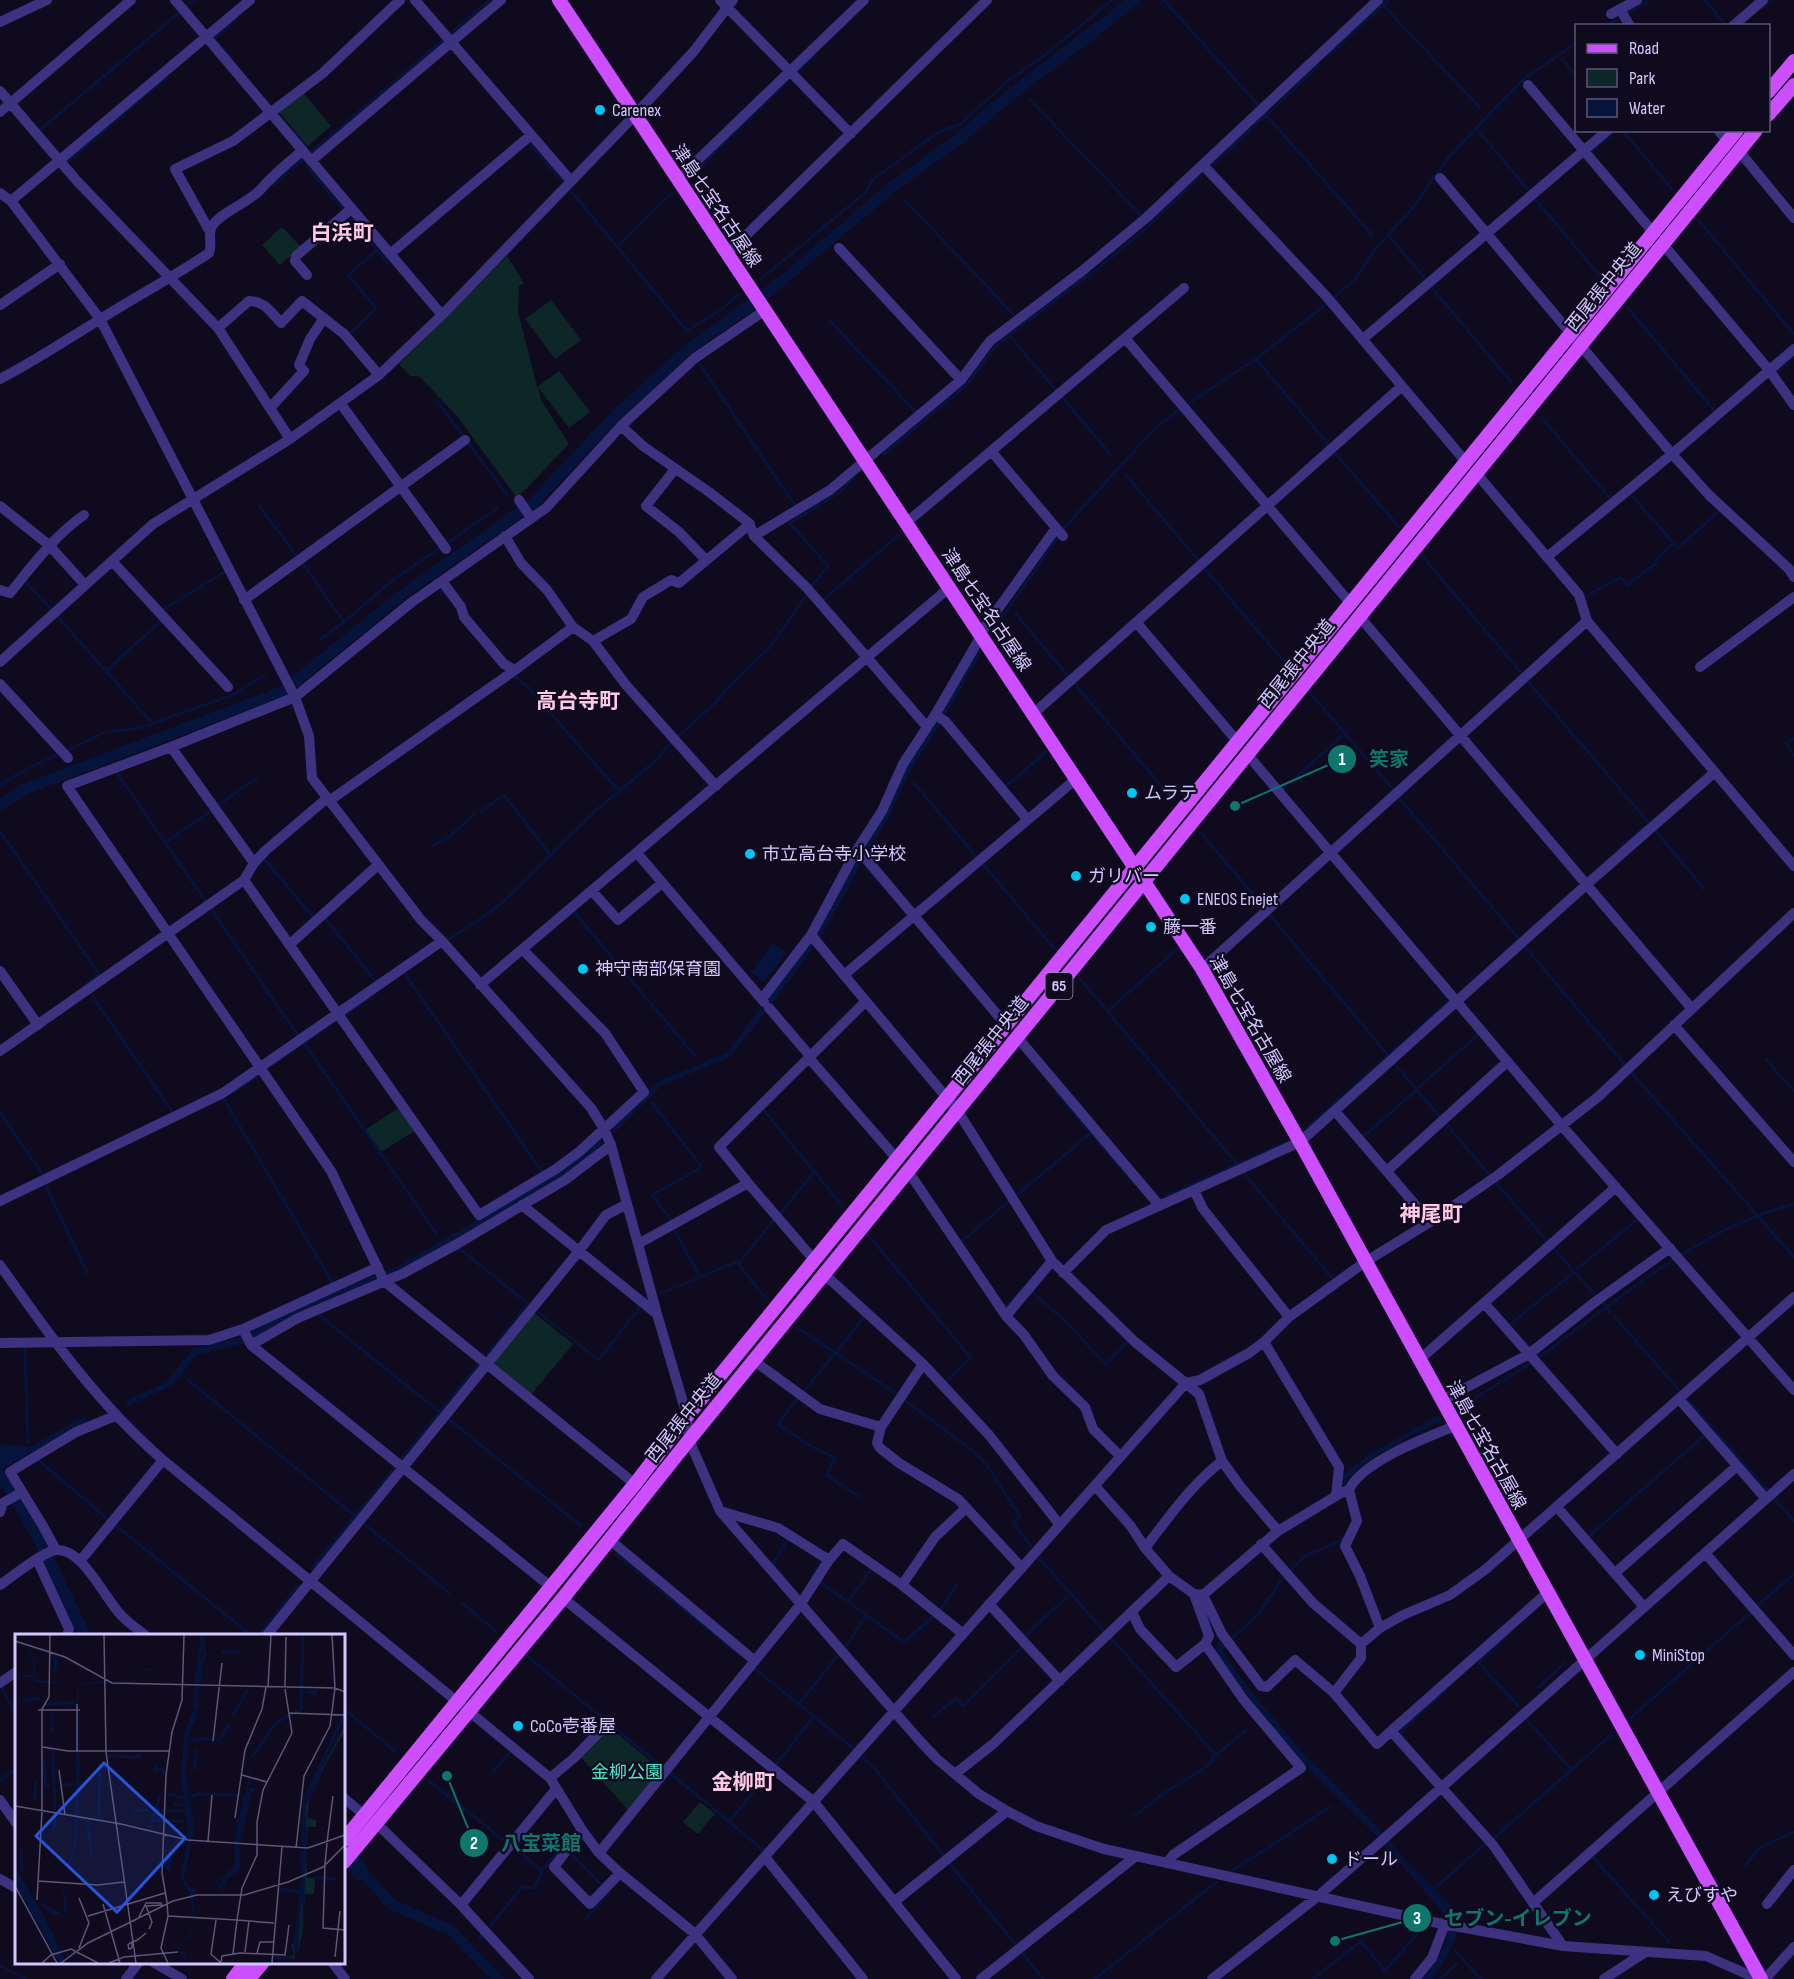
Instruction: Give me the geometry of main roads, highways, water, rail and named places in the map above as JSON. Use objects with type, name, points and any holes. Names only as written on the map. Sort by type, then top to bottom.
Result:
[{"type":"main road","name":"津島七宝名古屋線","points":[[559,0],[1202,969],[1300,1142],[1761,1979]]},
{"type":"main road","points":[[1770,90],[1794,61]]},
{"type":"main road","points":[[1770,114],[1794,85]]},
{"type":"main road","name":"西尾張中央道","points":[[1471,468],[1572,333],[1736,132]]},
{"type":"main road","name":"西尾張中央道","points":[[345,1861],[563,1598],[688,1440],[1247,754],[1355,610],[1471,468],[1581,344],[1754,132]]},
{"type":"main road","name":"西尾張中央道","points":[[347,1836],[635,1484],[687,1416],[1134,866],[1238,741],[1355,610]]},
{"type":"main road","points":[[233,1979],[244,1964]]},
{"type":"main road","points":[[249,1979],[260,1964]]},
{"type":"water","points":[[1125,0],[1142,0],[1023,92],[963,143],[897,190],[760,306],[692,353],[617,422],[536,508],[410,595],[286,696],[28,794],[0,811],[0,798],[23,784],[279,687],[401,589],[528,500],[610,413],[684,346],[779,277],[887,184],[953,136],[1015,84]]},
{"type":"water","points":[[978,648],[981,653],[942,722],[912,768],[890,815],[821,937],[772,1004],[730,1057],[661,1086],[615,1132],[611,1128],[659,1081],[726,1053],[769,997]]},
{"type":"water","points":[[773,943],[786,953],[764,982],[751,972]]},
{"type":"water","points":[[598,1139],[603,1144],[590,1157],[562,1177],[400,1271],[246,1343],[197,1355],[171,1386],[127,1407],[126,1401],[166,1382],[193,1349],[242,1337],[290,1310],[398,1266],[558,1173]]},
{"type":"water","points":[[737,1260],[768,1299],[766,1301],[736,1264],[660,1295],[659,1293]]},
{"type":"water","points":[[528,1301],[531,1304],[488,1357],[485,1355]]},
{"type":"water","points":[[639,1307],[641,1308],[599,1362],[537,1313],[539,1311],[598,1358]]},
{"type":"water","points":[[478,1363],[481,1366],[403,1461],[400,1458]]},
{"type":"water","points":[[1439,1415],[1442,1420],[1373,1458],[1350,1476],[1342,1486],[1343,1474],[1370,1454]]},
{"type":"water","points":[[85,1416],[88,1421],[2,1469],[40,1528],[91,1634],[78,1634],[31,1536],[0,1485],[0,1444],[29,1447]]},
{"type":"water","points":[[392,1469],[395,1472],[313,1570],[310,1568]]},
{"type":"water","points":[[298,1584],[301,1586],[262,1634],[258,1634]]},
{"type":"water","points":[[1200,1602],[1227,1645],[1222,1650],[1246,1685],[1305,1755],[1463,1918],[1449,1953],[1432,1979],[1423,1979],[1444,1945],[1450,1920],[1369,1828],[1299,1759],[1262,1715],[1215,1651],[1219,1641]]},
{"type":"water","points":[[345,1839],[368,1870],[396,1900],[454,1926],[505,1979],[491,1979],[448,1935],[389,1909],[363,1881],[355,1878],[345,1866]]},
{"type":"waterway","points":[[186,6],[194,0]]},
{"type":"waterway","points":[[273,185],[490,0]]},
{"type":"waterway","points":[[761,279],[866,192],[872,180],[940,131],[959,125],[1009,80],[1046,54],[1112,0]]},
{"type":"waterway","points":[[1164,0],[1258,105]]},
{"type":"waterway","points":[[1328,56],[1388,0]]},
{"type":"waterway","points":[[1609,24],[1649,0]]},
{"type":"waterway","points":[[1705,0],[1725,24]]},
{"type":"waterway","points":[[1761,8],[1771,0]]},
{"type":"waterway","points":[[1383,5],[1480,108]]},
{"type":"waterway","points":[[40,130],[180,12]]},
{"type":"waterway","points":[[231,58],[214,38],[236,19]]},
{"type":"waterway","points":[[1333,299],[1356,278],[1375,249],[1411,210],[1447,159],[1476,128],[1524,79],[1575,44]]},
{"type":"waterway","points":[[798,71],[814,56]]},
{"type":"waterway","points":[[1563,60],[1575,75]]},
{"type":"waterway","points":[[1213,165],[1319,65]]},
{"type":"waterway","points":[[67,162],[167,77]]},
{"type":"waterway","points":[[690,177],[789,79]]},
{"type":"waterway","points":[[1030,100],[1141,215]]},
{"type":"waterway","points":[[1266,115],[1372,235]]},
{"type":"waterway","points":[[1476,128],[1530,192]]},
{"type":"waterway","points":[[294,132],[306,146]]},
{"type":"waterway","points":[[1592,151],[1614,132]]},
{"type":"waterway","points":[[1624,132],[1673,190]]},
{"type":"waterway","points":[[527,145],[529,143],[561,180]]},
{"type":"waterway","points":[[307,167],[343,209]]},
{"type":"waterway","points":[[1009,335],[1101,266],[1143,231],[1202,175]]},
{"type":"waterway","points":[[572,192],[687,331],[722,309],[739,294]]},
{"type":"waterway","points":[[618,246],[672,193]]},
{"type":"waterway","points":[[904,199],[1013,314]]},
{"type":"waterway","points":[[1535,199],[1600,276]]},
{"type":"waterway","points":[[350,218],[388,263]]},
{"type":"waterway","points":[[1698,220],[1794,334]]},
{"type":"waterway","points":[[1388,235],[1425,278]]},
{"type":"waterway","points":[[351,333],[376,308],[348,275],[377,250]]},
{"type":"waterway","points":[[1434,285],[1431,287],[1512,383]]},
{"type":"waterway","points":[[992,632],[1064,528],[1157,426],[1256,359],[1328,303]]},
{"type":"waterway","points":[[1628,308],[1713,409]]},
{"type":"waterway","points":[[829,320],[915,411]]},
{"type":"waterway","points":[[883,455],[968,383],[995,347],[1009,335],[1056,390]]},
{"type":"waterway","points":[[1779,369],[1794,356]]},
{"type":"waterway","points":[[1256,359],[1329,445]]},
{"type":"waterway","points":[[699,363],[794,504]]},
{"type":"waterway","points":[[1062,397],[1112,456]]},
{"type":"waterway","points":[[437,401],[508,496]]},
{"type":"waterway","points":[[1541,417],[1609,497]]},
{"type":"waterway","points":[[1335,453],[1399,527]]},
{"type":"waterway","points":[[1125,474],[1198,560]]},
{"type":"waterway","points":[[811,587],[828,566],[790,523],[840,492],[854,477]]},
{"type":"waterway","points":[[1633,497],[1678,548],[1719,511]]},
{"type":"waterway","points":[[259,506],[297,556]]},
{"type":"waterway","points":[[446,544],[497,508]]},
{"type":"waterway","points":[[823,600],[900,534]]},
{"type":"waterway","points":[[1585,597],[1621,577],[1627,585],[1657,563],[1655,560],[1674,543]]},
{"type":"waterway","points":[[321,639],[393,580],[440,548]]},
{"type":"waterway","points":[[1423,557],[1523,675]]},
{"type":"waterway","points":[[303,564],[344,622]]},
{"type":"waterway","points":[[1205,569],[1286,664]]},
{"type":"waterway","points":[[163,610],[224,572]]},
{"type":"waterway","points":[[431,576],[447,597]]},
{"type":"waterway","points":[[26,582],[51,609]]},
{"type":"waterway","points":[[448,939],[503,902],[594,812],[654,762],[771,646],[808,592]]},
{"type":"waterway","points":[[1015,613],[1068,676]]},
{"type":"waterway","points":[[58,617],[152,723]]},
{"type":"waterway","points":[[106,671],[161,621]]},
{"type":"waterway","points":[[512,674],[528,687],[615,787],[622,790]]},
{"type":"waterway","points":[[68,750],[106,732],[140,728],[235,694],[265,675]]},
{"type":"waterway","points":[[1528,682],[1649,823],[1618,850]]},
{"type":"waterway","points":[[1075,684],[1174,801]]},
{"type":"waterway","points":[[1311,694],[1393,789]]},
{"type":"waterway","points":[[1283,789],[1342,736]]},
{"type":"waterway","points":[[1794,739],[1786,743],[1794,756]]},
{"type":"waterway","points":[[1004,785],[1005,787],[1046,752]]},
{"type":"waterway","points":[[0,785],[58,754]]},
{"type":"waterway","points":[[117,773],[205,900]]},
{"type":"waterway","points":[[217,806],[257,778]]},
{"type":"waterway","points":[[913,782],[976,856]]},
{"type":"waterway","points":[[481,811],[504,795],[549,853]]},
{"type":"waterway","points":[[1399,798],[1520,940]]},
{"type":"waterway","points":[[165,843],[212,810]]},
{"type":"waterway","points":[[434,845],[450,836],[475,814]]},
{"type":"waterway","points":[[1654,829],[1704,889]]},
{"type":"waterway","points":[[0,831],[99,974],[84,986]]},
{"type":"waterway","points":[[1200,832],[1263,906]]},
{"type":"waterway","points":[[265,860],[313,917]]},
{"type":"waterway","points":[[983,864],[1054,948]]},
{"type":"waterway","points":[[867,868],[880,884]]},
{"type":"waterway","points":[[212,910],[299,1037]]},
{"type":"waterway","points":[[574,912],[695,1056]]},
{"type":"waterway","points":[[1269,914],[1388,1055]]},
{"type":"waterway","points":[[324,917],[377,983]]},
{"type":"waterway","points":[[1526,948],[1626,1066]]},
{"type":"waterway","points":[[1108,1011],[1177,949]]},
{"type":"waterway","points":[[938,953],[959,977]]},
{"type":"waterway","points":[[404,973],[541,1170]]},
{"type":"waterway","points":[[1080,979],[1237,1164]]},
{"type":"waterway","points":[[92,996],[172,1111]]},
{"type":"waterway","points":[[347,1014],[370,997]]},
{"type":"waterway","points":[[1306,1129],[1449,1001]]},
{"type":"waterway","points":[[275,1063],[335,1021]]},
{"type":"waterway","points":[[1419,1087],[1479,1034]]},
{"type":"waterway","points":[[304,1043],[436,1233]]},
{"type":"waterway","points":[[1766,1060],[1794,1091]]},
{"type":"waterway","points":[[1393,1062],[1440,1117]]},
{"type":"waterway","points":[[1630,1071],[1794,1257]]},
{"type":"waterway","points":[[235,1091],[258,1076]]},
{"type":"waterway","points":[[1056,1092],[1134,1183]]},
{"type":"waterway","points":[[1364,1136],[1414,1092]]},
{"type":"waterway","points":[[223,1098],[332,1282]]},
{"type":"waterway","points":[[652,1103],[702,1167],[652,1195],[672,1221]]},
{"type":"waterway","points":[[763,1109],[843,1207]]},
{"type":"waterway","points":[[0,1112],[43,1175]]},
{"type":"waterway","points":[[1445,1123],[1489,1174]]},
{"type":"waterway","points":[[1018,1194],[1091,1133]]},
{"type":"waterway","points":[[1160,1199],[1287,1142]]},
{"type":"waterway","points":[[780,1214],[814,1172]]},
{"type":"waterway","points":[[1243,1172],[1331,1277]]},
{"type":"waterway","points":[[45,1184],[87,1273]]},
{"type":"waterway","points":[[1497,1184],[1548,1242]]},
{"type":"waterway","points":[[961,1242],[1009,1201]]},
{"type":"waterway","points":[[1538,1358],[1628,1291],[1691,1249],[1758,1216],[1794,1204]]},
{"type":"waterway","points":[[1577,1269],[1638,1219]]},
{"type":"waterway","points":[[738,1264],[773,1221]]},
{"type":"waterway","points":[[674,1229],[700,1277]]},
{"type":"waterway","points":[[870,1237],[971,1358],[946,1381]]},
{"type":"waterway","points":[[1552,1247],[1597,1297]]},
{"type":"waterway","points":[[460,1249],[527,1303]]},
{"type":"waterway","points":[[1508,1326],[1572,1274]]},
{"type":"waterway","points":[[1003,1306],[1006,1306],[1024,1287]]},
{"type":"waterway","points":[[1031,1291],[1062,1318],[1106,1364],[1128,1341]]},
{"type":"waterway","points":[[1604,1304],[1610,1311]]},
{"type":"waterway","points":[[319,1315],[438,1411]]},
{"type":"waterway","points":[[835,1354],[865,1316]]},
{"type":"waterway","points":[[1614,1316],[1794,1521]]},
{"type":"waterway","points":[[798,1328],[895,1393]]},
{"type":"waterway","points":[[25,1350],[28,1443]]},
{"type":"waterway","points":[[804,1391],[835,1353]]},
{"type":"waterway","points":[[1454,1411],[1533,1362]]},
{"type":"waterway","points":[[188,1380],[356,1517]]},
{"type":"waterway","points":[[797,1399],[778,1424],[810,1446],[835,1458],[827,1475],[859,1497]]},
{"type":"waterway","points":[[906,1401],[974,1452],[986,1464],[1020,1516],[1013,1522],[1031,1546]]},
{"type":"waterway","points":[[447,1418],[581,1526]]},
{"type":"waterway","points":[[1588,1537],[1705,1435]]},
{"type":"waterway","points":[[37,1459],[109,1520]]},
{"type":"waterway","points":[[362,1522],[449,1593]]},
{"type":"waterway","points":[[114,1524],[250,1634]]},
{"type":"waterway","points":[[1230,1640],[1258,1615],[1284,1576],[1305,1556],[1338,1542],[1344,1536]]},
{"type":"waterway","points":[[775,1567],[773,1564],[788,1539],[790,1541]]},
{"type":"waterway","points":[[616,1554],[740,1655]]},
{"type":"waterway","points":[[1038,1557],[1104,1631]]},
{"type":"waterway","points":[[812,1577],[820,1563],[819,1558]]},
{"type":"waterway","points":[[848,1602],[871,1570]]},
{"type":"waterway","points":[[780,1572],[786,1579]]},
{"type":"waterway","points":[[1758,1605],[1794,1574]]},
{"type":"waterway","points":[[820,1582],[904,1642],[935,1615]]},
{"type":"waterway","points":[[940,1611],[957,1584]]},
{"type":"waterway","points":[[1025,1636],[1071,1593]]},
{"type":"waterway","points":[[462,1603],[496,1631]]},
{"type":"waterway","points":[[1628,1720],[1751,1612]]},
{"type":"waterway","points":[[845,1648],[866,1615]]},
{"type":"waterway","points":[[1512,1631],[1478,1662],[1518,1706]]},
{"type":"waterway","points":[[1111,1638],[1216,1755],[1246,1730]]},
{"type":"waterway","points":[[934,1716],[956,1698],[963,1706],[1022,1647]]},
{"type":"waterway","points":[[527,1656],[662,1767]]},
{"type":"waterway","points":[[799,1704],[837,1656]]},
{"type":"waterway","points":[[1538,1688],[1565,1663]]},
{"type":"waterway","points":[[755,1669],[853,1748]]},
{"type":"waterway","points":[[1403,1737],[1402,1730],[1451,1685]]},
{"type":"waterway","points":[[1,1686],[15,1712]]},
{"type":"waterway","points":[[345,1710],[396,1752]]},
{"type":"waterway","points":[[775,1766],[814,1716]]},
{"type":"waterway","points":[[1527,1720],[1572,1770]]},
{"type":"waterway","points":[[1495,1837],[1611,1735]]},
{"type":"waterway","points":[[493,1772],[509,1753]]},
{"type":"waterway","points":[[1134,1816],[1163,1794],[1209,1765],[1215,1754]]},
{"type":"waterway","points":[[862,1757],[875,1769],[944,1856]]},
{"type":"waterway","points":[[0,1780],[15,1770]]},
{"type":"waterway","points":[[729,1822],[769,1772]]},
{"type":"waterway","points":[[670,1773],[763,1850]]},
{"type":"waterway","points":[[428,1780],[506,1842]]},
{"type":"waterway","points":[[1232,1871],[1330,1807]]},
{"type":"waterway","points":[[1745,1866],[1759,1848],[1794,1832]]},
{"type":"waterway","points":[[1437,1886],[1486,1843]]},
{"type":"waterway","points":[[491,1925],[522,1887],[534,1888],[542,1871],[562,1846]]},
{"type":"waterway","points":[[515,1848],[542,1871]]},
{"type":"waterway","points":[[571,1854],[601,1884]]},
{"type":"waterway","points":[[1592,1856],[1670,1943]]},
{"type":"waterway","points":[[950,1864],[1015,1944]]},
{"type":"waterway","points":[[1095,1979],[1216,1882]]},
{"type":"waterway","points":[[586,1919],[609,1892]]},
{"type":"waterway","points":[[1313,1979],[1361,1941],[1385,1971],[1423,1927]]},
{"type":"waterway","points":[[479,1939],[483,1934]]},
{"type":"waterway","points":[[1455,1951],[1481,1979]]},
{"type":"waterway","points":[[1023,1954],[1043,1979]]},
{"type":"waterway","points":[[1441,1979],[1456,1964]]},
{"type":"waterway","points":[[0,1966],[25,1979]]},
{"type":"place","name":"Carenex","points":[[600,110]]},
{"type":"place","name":"ムラテ","points":[[1132,793]]},
{"type":"place","name":"笑家","points":[[1235,806]]},
{"type":"place","name":"市立高台寺小学校","points":[[750,854]]},
{"type":"place","name":"ガリバー","points":[[1076,876]]},
{"type":"place","name":"ENEOS Enejet","points":[[1185,899]]},
{"type":"place","name":"藤一番","points":[[1151,927]]},
{"type":"place","name":"神守南部保育園","points":[[583,969]]},
{"type":"place","name":"MiniStop","points":[[1640,1655]]},
{"type":"place","name":"CoCo壱番屋","points":[[518,1726]]},
{"type":"place","name":"八宝菜館","points":[[447,1776]]},
{"type":"place","name":"ドール","points":[[1332,1859]]},
{"type":"place","name":"えびすや","points":[[1654,1895]]},
{"type":"place","name":"セブン-イレブン","points":[[1335,1941]]},
{"type":"district","name":"白浜町","points":[[342,233]]},
{"type":"district","name":"高台寺町","points":[[578,701]]},
{"type":"district","name":"神尾町","points":[[1431,1214]]},
{"type":"district","name":"金柳町","points":[[743,1782]]},
{"type":"park label","name":"金柳公園","points":[[627,1772]]}]
